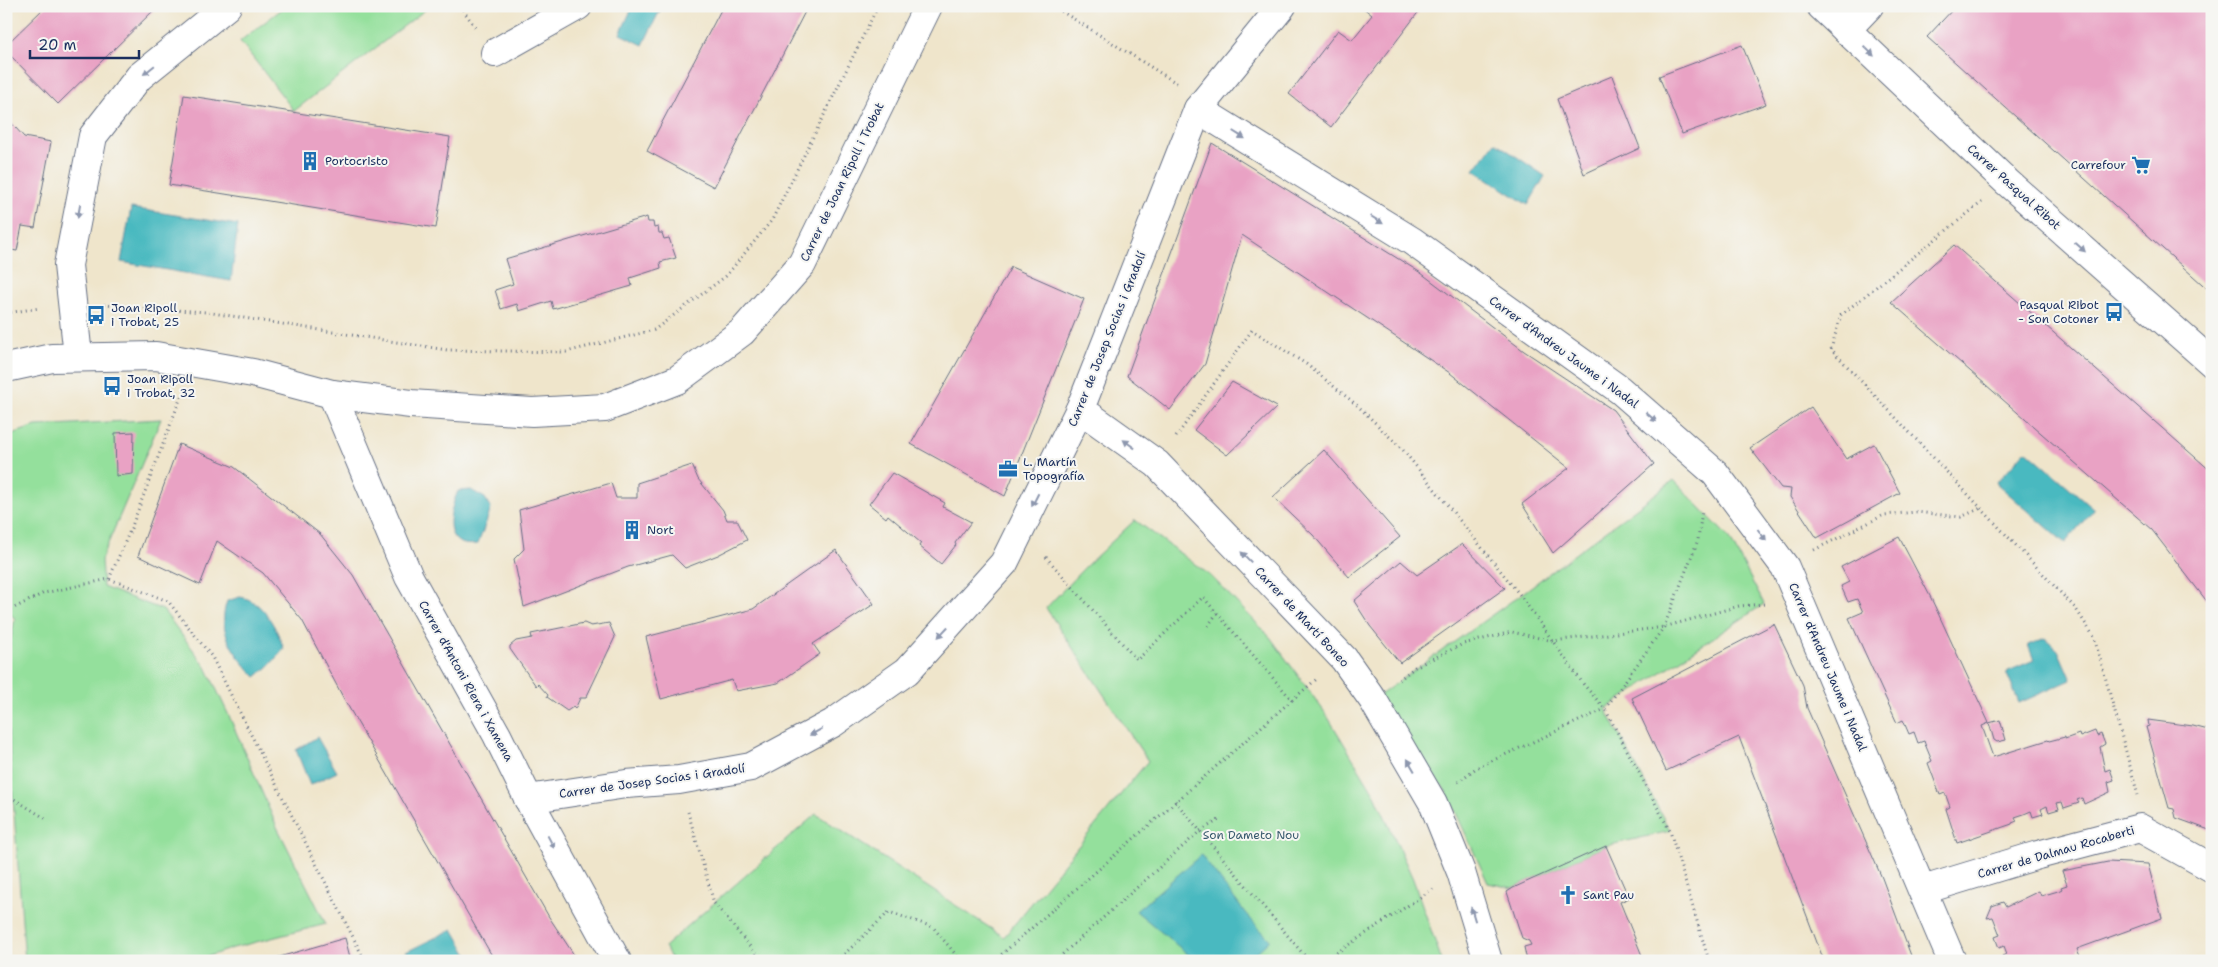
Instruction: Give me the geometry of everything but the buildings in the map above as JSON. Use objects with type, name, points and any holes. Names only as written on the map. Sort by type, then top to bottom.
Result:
[{"type":"street","points":[[78,356],[68,266],[93,136],[139,78],[227,6]]},
{"type":"street","points":[[495,53],[578,6]]},
{"type":"street","name":"Carrer de Joan Ripoll i Trobat","points":[[6,368],[52,358],[156,356],[253,373],[332,394],[411,404],[532,412],[605,408],[677,380],[742,332],[802,264],[928,6]]},
{"type":"street","name":"Carrer de Josep Socias i Gradolí","points":[[528,799],[626,784],[679,780],[751,767],[833,723],[907,671],[1004,562],[1080,409],[1198,109],[1282,6]]},
{"type":"street","name":"Carrer Pasqual Ribot","points":[[1820,6],[2007,182],[2212,363]]},
{"type":"street","points":[[1846,30],[1869,6]]},
{"type":"street","name":"Carrer d'Andreu Jaume i Nadal","points":[[1198,109],[1412,241],[1620,390],[1715,473],[1785,567],[1952,961]]},
{"type":"street","name":"Carrer d'Antoni Riera i Xamena","points":[[332,394],[409,576],[497,735],[528,799],[616,961]]},
{"type":"street","name":"Carrer de Martí Boneo","points":[[1080,409],[1157,464],[1344,659],[1373,700],[1433,803],[1461,872],[1488,961]]},
{"type":"street","name":"Carrer de Dalmau Rocaberti","points":[[1923,890],[2038,855],[2140,828],[2212,868]]},
{"type":"path","points":[[6,313],[38,308],[96,304],[206,312],[447,350],[566,352],[654,330],[726,276],[772,220],[878,6]]},
{"type":"path","points":[[1053,6],[1166,76],[1182,88],[1198,109]]},
{"type":"path","points":[[2007,182],[1841,315],[1831,349],[2076,609],[2094,636],[2138,794],[2140,828]]},
{"type":"path","points":[[1157,464],[1252,330],[1306,364],[1358,406],[1403,450],[1459,517],[1584,685],[1606,709],[1670,830],[1709,961]]},
{"type":"path","points":[[109,579],[132,526],[168,429]]},
{"type":"path","points":[[1433,803],[1476,768],[1606,709],[1664,628],[1698,540],[1702,510],[1715,473]]},
{"type":"path","points":[[1785,567],[1832,539],[1884,515],[1916,512],[1961,517],[1981,508]]},
{"type":"path","points":[[994,961],[1292,700],[1203,596],[1137,660],[1070,583],[1020,530]]},
{"type":"path","points":[[6,612],[44,593],[109,579],[168,601],[212,657],[365,961]]},
{"type":"path","points":[[6,601],[13,609]]},
{"type":"path","points":[[1373,700],[1416,668],[1463,644],[1512,632],[1553,641],[1664,628],[1739,606],[1800,601]]},
{"type":"path","points":[[1208,626],[1217,613]]},
{"type":"path","points":[[679,780],[714,903],[762,961]]},
{"type":"path","points":[[6,794],[48,820]]},
{"type":"path","points":[[1175,802],[1309,961]]},
{"type":"path","points":[[1055,961],[1200,830],[1219,820]]},
{"type":"path","points":[[1324,961],[1419,897],[1461,872]]},
{"type":"path","points":[[837,961],[889,912],[933,927],[960,961]]},
{"type":"path","points":[[6,929],[9,961]]},
{"type":"green space","points":[[286,6],[430,6],[294,111],[240,41]]},
{"type":"green space","points":[[161,419],[101,560],[103,587],[163,610],[206,667],[277,827],[326,924],[233,948],[194,961],[25,961],[6,703],[6,662],[15,618],[6,612],[6,436],[36,426]]},
{"type":"green space","points":[[1674,480],[1730,539],[1764,604],[1606,709],[1670,831],[1606,846],[1513,888],[1488,883],[1446,791],[1373,700],[1520,595]]},
{"type":"green space","name":"Son Dameto Nou","points":[[1135,520],[1211,576],[1270,637],[1326,714],[1375,795],[1413,879],[1442,961],[672,961],[665,946],[816,814],[1004,937],[1148,761],[1046,608],[1085,567]]},
{"type":"water","points":[[633,6],[662,6],[643,45],[620,34]]},
{"type":"water","points":[[1495,142],[1545,176],[1528,205],[1474,170]]},
{"type":"water","points":[[131,208],[238,225],[231,281],[121,262]]},
{"type":"water","points":[[2026,450],[2094,509],[2065,543],[1996,483]]},
{"type":"water","points":[[471,490],[485,498],[491,509],[478,544],[466,544],[458,541],[453,536],[450,528],[452,509],[458,491]]},
{"type":"water","points":[[240,597],[248,599],[262,609],[273,625],[284,649],[256,677],[235,651],[226,633],[224,623],[227,601]]},
{"type":"water","points":[[2045,638],[2058,650],[2071,680],[2019,703],[2006,672],[2034,660],[2028,645]]},
{"type":"water","points":[[317,737],[337,772],[310,785],[296,750]]},
{"type":"water","points":[[1201,855],[1246,914],[1270,940],[1247,961],[1196,961],[1136,911]]},
{"type":"water","points":[[453,929],[468,955],[458,961],[410,961],[406,952]]},
{"type":"place","name":"Portocristo","points":[[310,161]]},
{"type":"place","name":"Carrefour","points":[[2141,165]]},
{"type":"place","name":"Pasqual Ribot - Son Cotoner","points":[[2114,312]]},
{"type":"place","name":"Joan Ripoll i Trobat, 25","points":[[96,315]]},
{"type":"place","name":"Joan Ripoll i Trobat, 32","points":[[112,386]]},
{"type":"place","name":"L. Martín Topografía","points":[[1008,469]]},
{"type":"place","name":"Nort","points":[[632,530]]},
{"type":"place","name":"Sant Pau","points":[[1568,895]]}]
